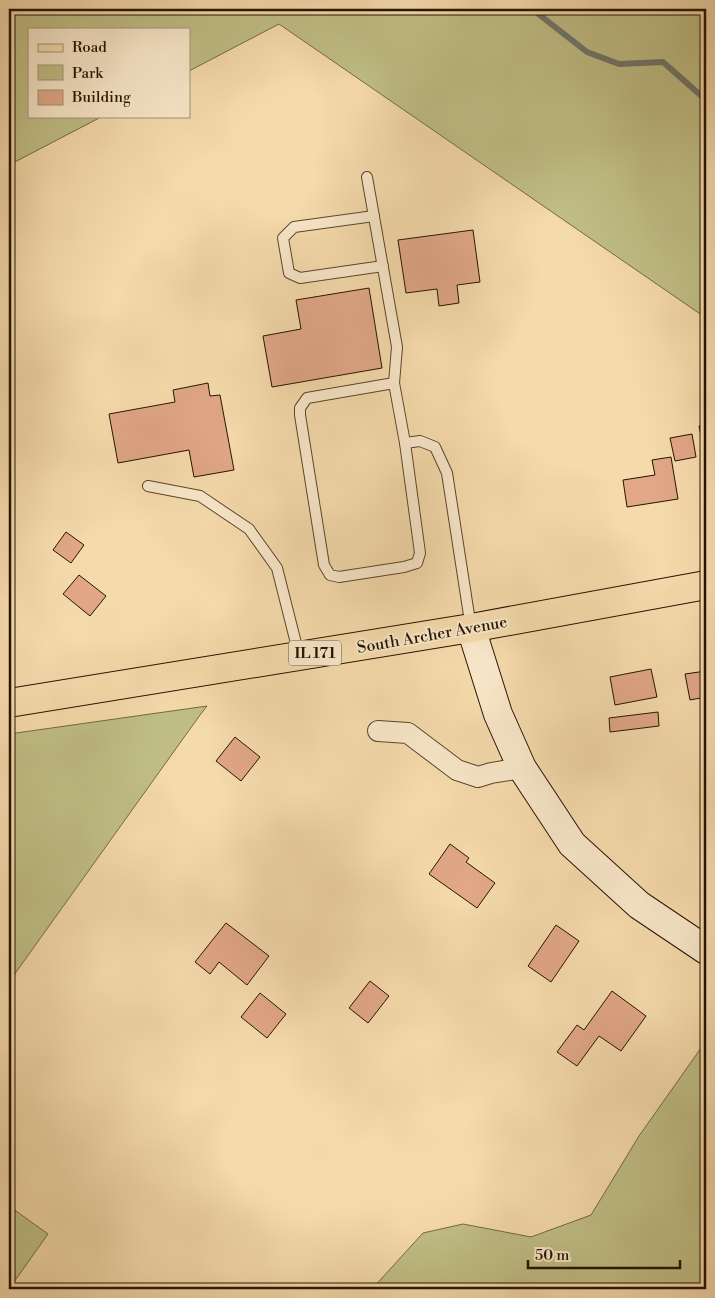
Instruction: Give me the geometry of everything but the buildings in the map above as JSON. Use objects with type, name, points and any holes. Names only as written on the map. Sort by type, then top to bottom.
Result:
[{"type":"main road","name":"South Archer Avenue","points":[[9,703],[471,628],[706,585]]},
{"type":"street","points":[[471,628],[498,714],[522,768],[572,844],[639,905],[706,950]]},
{"type":"street","points":[[378,730],[408,733],[457,770],[478,777],[522,768]]},
{"type":"lane","points":[[367,177],[397,348],[394,383],[405,443],[420,552],[417,563],[404,567],[339,577],[330,575],[324,565],[300,408],[307,398],[394,383]]},
{"type":"lane","points":[[374,216],[294,226],[283,238],[289,273],[300,278],[383,266]]},
{"type":"lane","points":[[405,443],[420,441],[435,448],[448,473],[471,628]]},
{"type":"lane","points":[[148,486],[200,496],[249,530],[277,568],[299,656]]},
{"type":"green space","points":[[9,9],[706,9],[706,318],[279,24],[190,70],[190,28],[28,28],[28,118],[99,118],[9,165]]},
{"type":"green space","points":[[207,706],[200,715],[9,982],[9,734]]},
{"type":"green space","points":[[706,1041],[706,1289],[372,1289],[423,1233],[463,1224],[531,1237],[591,1215],[639,1136]]},
{"type":"green space","points":[[9,1206],[48,1234],[9,1289]]},
{"type":"waterway","points":[[532,9],[587,52],[619,64],[663,62],[706,100]]}]
